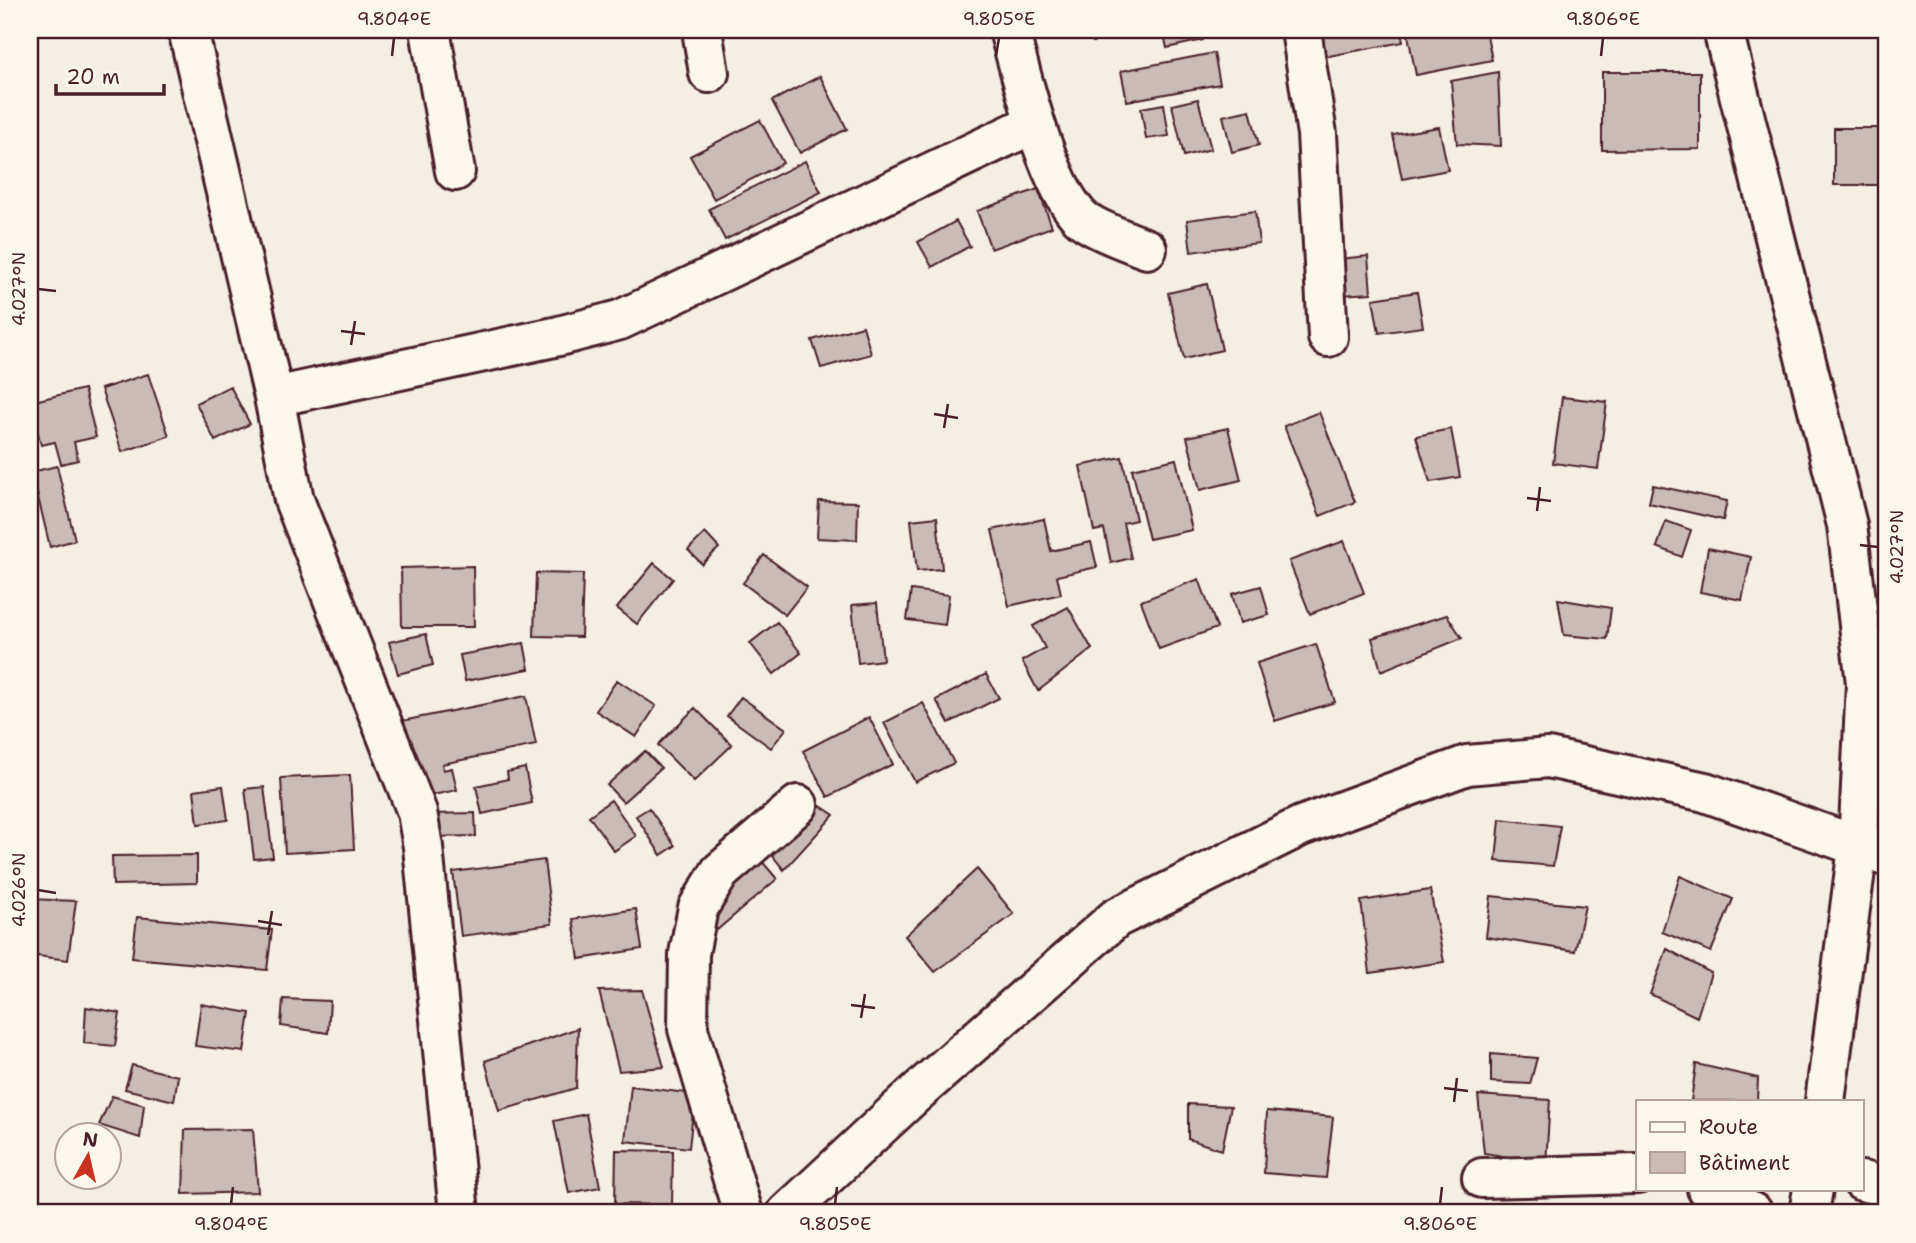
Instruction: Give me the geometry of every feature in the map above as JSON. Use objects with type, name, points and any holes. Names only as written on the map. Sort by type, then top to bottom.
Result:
[{"type":"street","points":[[188,30],[274,397],[294,500],[417,812],[424,847],[459,1213]]},
{"type":"street","points":[[430,30],[455,171]]},
{"type":"street","points":[[702,30],[709,73]]},
{"type":"street","points":[[1009,30],[1035,123],[1064,194],[1081,218],[1147,249]]},
{"type":"street","points":[[1301,30],[1317,134],[1328,337]]},
{"type":"street","points":[[1723,30],[1847,525],[1867,683],[1872,851],[1825,1100]]},
{"type":"street","points":[[274,397],[559,336],[620,320],[1035,123]]},
{"type":"street","points":[[787,1213],[915,1094],[1116,918],[1301,826],[1467,765],[1548,758],[1706,792],[1872,851]]},
{"type":"street","points":[[743,1213],[688,1029],[689,954],[698,908],[720,872],[798,805]]},
{"type":"street","points":[[1482,1178],[1636,1174]]},
{"type":"street","points":[[1864,1182],[1886,1187]]},
{"type":"street","points":[[1709,1190],[1754,1213]]},
{"type":"street","points":[[1809,1213],[1813,1190]]},
{"type":"building","points":[[1020,30],[1062,30],[1024,41]]},
{"type":"building","points":[[1089,30],[1128,30],[1093,42]]},
{"type":"building","points":[[1163,30],[1201,30],[1203,40],[1167,48]]},
{"type":"building","points":[[1313,30],[1401,30],[1403,42],[1318,58]]},
{"type":"building","points":[[1407,30],[1486,30],[1492,60],[1416,75]]},
{"type":"building","points":[[1214,53],[1220,84],[1127,101],[1121,71]]},
{"type":"building","points":[[1498,72],[1501,146],[1457,144],[1451,81]]},
{"type":"building","points":[[1602,72],[1700,72],[1700,149],[1602,150]]},
{"type":"building","points":[[820,76],[847,129],[800,153],[772,101]]},
{"type":"building","points":[[1198,99],[1211,149],[1184,156],[1172,105]]},
{"type":"building","points":[[1164,104],[1169,136],[1146,139],[1141,108]]},
{"type":"building","points":[[1250,110],[1259,145],[1232,152],[1223,116]]},
{"type":"building","points":[[760,120],[783,163],[714,199],[690,156]]},
{"type":"building","points":[[1439,127],[1448,170],[1402,179],[1393,135]]},
{"type":"building","points":[[1834,128],[1886,128],[1886,185],[1834,185]]},
{"type":"building","points":[[805,161],[821,192],[725,240],[709,209]]},
{"type":"building","points":[[1038,189],[1052,227],[991,249],[977,211]]},
{"type":"building","points":[[1255,211],[1259,243],[1191,252],[1187,220]]},
{"type":"building","points":[[956,221],[970,246],[932,267],[918,242]]},
{"type":"building","points":[[1368,256],[1371,293],[1342,295],[1339,259]]},
{"type":"building","points":[[1207,284],[1222,350],[1184,359],[1168,293]]},
{"type":"building","points":[[1417,292],[1423,327],[1379,333],[1373,299]]},
{"type":"building","points":[[863,326],[871,354],[821,368],[812,340]]},
{"type":"building","points":[[148,374],[169,436],[122,452],[101,389]]},
{"type":"building","points":[[230,386],[250,424],[215,441],[196,403]]},
{"type":"building","points":[[84,389],[96,437],[74,442],[78,460],[61,464],[55,442],[41,445],[30,402]]},
{"type":"building","points":[[1562,397],[1607,402],[1598,469],[1553,463]]},
{"type":"building","points":[[1319,412],[1355,502],[1320,516],[1284,426]]},
{"type":"building","points":[[1228,428],[1241,480],[1200,490],[1187,437]]},
{"type":"building","points":[[1451,429],[1460,477],[1430,482],[1416,436]]},
{"type":"building","points":[[1122,457],[1136,520],[1123,523],[1131,558],[1111,563],[1104,529],[1094,531],[1080,466]]},
{"type":"building","points":[[1176,459],[1192,530],[1149,539],[1132,469]]},
{"type":"building","points":[[57,466],[75,540],[50,547],[32,472]]},
{"type":"building","points":[[1653,485],[1727,501],[1723,520],[1649,503]]},
{"type":"building","points":[[819,501],[858,502],[857,540],[817,538]]},
{"type":"building","points":[[937,517],[942,569],[917,571],[911,520]]},
{"type":"building","points":[[1044,519],[1051,551],[1091,542],[1097,567],[1057,576],[1061,594],[1009,606],[992,530]]},
{"type":"building","points":[[1666,521],[1691,530],[1682,557],[1657,547]]},
{"type":"building","points":[[705,533],[719,548],[702,564],[688,550]]},
{"type":"building","points":[[1344,541],[1364,593],[1310,614],[1289,561]]},
{"type":"building","points":[[1708,548],[1751,557],[1742,600],[1700,592]]},
{"type":"building","points":[[764,555],[807,587],[785,615],[743,583]]},
{"type":"building","points":[[654,563],[673,579],[637,624],[617,608]]},
{"type":"building","points":[[473,566],[474,627],[402,627],[401,568]]},
{"type":"building","points":[[536,573],[583,574],[581,637],[534,636]]},
{"type":"building","points":[[1199,579],[1217,628],[1159,649],[1141,601]]},
{"type":"building","points":[[1261,586],[1269,615],[1240,623],[1232,594]]},
{"type":"building","points":[[911,590],[949,595],[945,625],[907,620]]},
{"type":"building","points":[[1558,599],[1611,608],[1607,639],[1564,635]]},
{"type":"building","points":[[877,603],[883,660],[858,663],[852,605]]},
{"type":"building","points":[[1068,607],[1092,649],[1038,691],[1022,661],[1045,648],[1033,626]]},
{"type":"building","points":[[1447,615],[1462,638],[1381,671],[1372,638]]},
{"type":"building","points":[[777,622],[801,653],[774,674],[750,643]]},
{"type":"building","points":[[426,634],[433,665],[398,674],[389,642]]},
{"type":"building","points":[[524,643],[529,669],[465,681],[460,655]]},
{"type":"building","points":[[1316,644],[1335,702],[1275,721],[1257,663]]},
{"type":"building","points":[[986,674],[999,698],[949,723],[936,700]]},
{"type":"building","points":[[617,680],[656,706],[636,737],[596,711]]},
{"type":"building","points":[[526,696],[536,745],[442,764],[443,770],[452,768],[457,790],[413,799],[397,722]]},
{"type":"building","points":[[741,697],[786,729],[771,748],[727,716]]},
{"type":"building","points":[[923,703],[954,763],[915,782],[884,723]]},
{"type":"building","points":[[695,708],[732,745],[694,781],[658,745]]},
{"type":"building","points":[[869,717],[893,764],[828,797],[803,751]]},
{"type":"building","points":[[645,751],[661,768],[623,802],[607,785]]},
{"type":"building","points":[[525,768],[532,803],[482,814],[476,786],[508,779],[507,772]]},
{"type":"building","points":[[350,775],[354,849],[285,853],[281,778]]},
{"type":"building","points":[[223,786],[228,820],[198,824],[194,790]]},
{"type":"building","points":[[264,787],[273,857],[254,859],[245,789]]},
{"type":"building","points":[[798,791],[834,815],[784,870],[751,829]]},
{"type":"building","points":[[611,800],[636,836],[614,851],[589,816]]},
{"type":"building","points":[[649,808],[675,846],[661,855],[636,816]]},
{"type":"building","points":[[475,813],[476,836],[430,837],[430,814]]},
{"type":"building","points":[[1500,819],[1560,826],[1553,866],[1496,861]]},
{"type":"building","points":[[744,840],[777,879],[717,930],[683,890]]},
{"type":"building","points":[[197,855],[197,883],[113,885],[112,856]]},
{"type":"building","points":[[544,860],[552,924],[461,936],[453,872]]},
{"type":"building","points":[[977,869],[1014,914],[935,972],[905,936]]},
{"type":"building","points":[[1680,876],[1733,899],[1711,952],[1662,932]]},
{"type":"building","points":[[1430,890],[1444,962],[1370,973],[1361,901]]},
{"type":"building","points":[[1491,896],[1585,906],[1575,951],[1486,937]]},
{"type":"building","points":[[30,899],[76,901],[68,960],[30,955]]},
{"type":"building","points":[[636,909],[642,949],[579,959],[573,919]]},
{"type":"building","points":[[137,917],[272,930],[267,970],[132,958]]},
{"type":"building","points":[[1667,949],[1711,973],[1697,1017],[1650,994]]},
{"type":"building","points":[[642,990],[664,1067],[619,1071],[599,991]]},
{"type":"building","points":[[283,999],[330,1001],[328,1033],[281,1026]]},
{"type":"building","points":[[201,1004],[250,1013],[244,1052],[195,1046]]},
{"type":"building","points":[[86,1007],[120,1013],[115,1046],[84,1043]]},
{"type":"building","points":[[578,1028],[576,1088],[499,1111],[485,1061]]},
{"type":"building","points":[[1491,1054],[1537,1058],[1530,1084],[1491,1082]]},
{"type":"building","points":[[1696,1064],[1758,1078],[1757,1100],[1691,1100]]},
{"type":"building","points":[[132,1065],[178,1076],[174,1101],[125,1089]]},
{"type":"building","points":[[631,1086],[695,1094],[689,1148],[625,1141]]},
{"type":"building","points":[[1478,1095],[1550,1100],[1546,1163],[1484,1153]]},
{"type":"building","points":[[112,1096],[144,1105],[140,1138],[122,1132],[122,1120],[101,1120]]},
{"type":"building","points":[[1188,1104],[1231,1106],[1222,1150],[1188,1139]]},
{"type":"building","points":[[1267,1111],[1333,1117],[1326,1178],[1264,1173]]},
{"type":"building","points":[[586,1114],[600,1187],[569,1193],[554,1121]]},
{"type":"building","points":[[253,1129],[258,1192],[183,1194],[185,1130]]},
{"type":"building","points":[[616,1150],[673,1151],[672,1205],[615,1204]]}]
